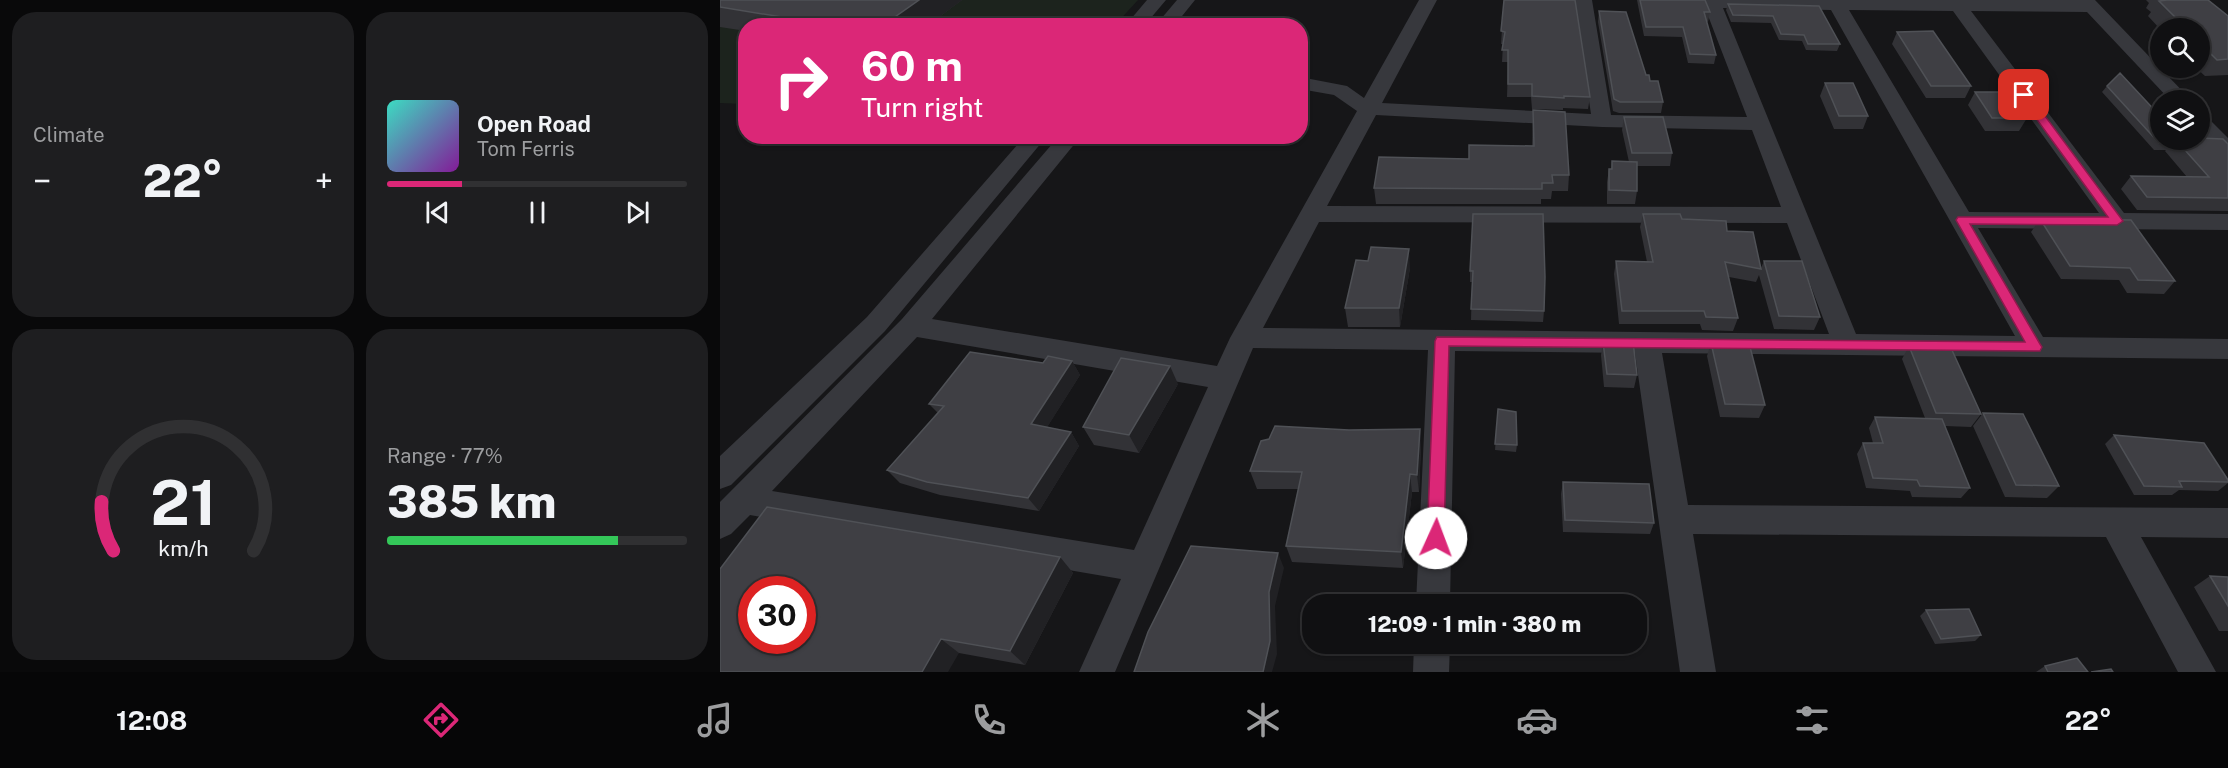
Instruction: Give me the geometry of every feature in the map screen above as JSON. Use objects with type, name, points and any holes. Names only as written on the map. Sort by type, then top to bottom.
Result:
[{"type":"street","points":[[1141,18],[1157,0]]},
{"type":"street","points":[[1171,18],[1186,0]]},
{"type":"street","points":[[1097,672],[1244,338],[1428,0]]},
{"type":"street","points":[[1583,0],[1602,121]]},
{"type":"street","points":[[1847,345],[1712,2],[1958,6],[2088,3],[2171,90]]},
{"type":"street","points":[[1837,4],[2035,347]]},
{"type":"street","points":[[1958,6],[2117,221]]},
{"type":"street","points":[[1308,84],[1340,90],[1370,109],[1602,121],[1760,124]]},
{"type":"street","points":[[2210,123],[2228,125]]},
{"type":"street","points":[[2210,131],[2228,150]]},
{"type":"street","points":[[720,476],[876,324],[1029,144]]},
{"type":"street","points":[[720,524],[911,326],[1064,144]]},
{"type":"street","points":[[1311,214],[1796,214]]},
{"type":"street","points":[[1962,220],[2228,222]]},
{"type":"street","points":[[911,326],[1226,380]]},
{"type":"street","points":[[1244,338],[2035,347],[2225,353]]},
{"type":"street","points":[[1433,594],[1442,341]]},
{"type":"street","points":[[1647,343],[1698,672]]},
{"type":"street","points":[[744,500],[1143,567]]},
{"type":"street","points":[[1675,519],[2228,523]]},
{"type":"street","points":[[2115,522],[2198,672]]},
{"type":"street","points":[[1431,672],[1432,654]]},
{"type":"shaded area","points":[[720,0],[1138,0],[1121,18],[738,18],[738,104],[720,103]]},
{"type":"building","points":[[720,0],[919,0],[893,18],[788,18],[720,7]]},
{"type":"building","points":[[1504,0],[1575,0],[1590,97],[1532,96],[1532,84],[1508,84],[1508,50],[1502,50],[1505,32],[1501,31]]},
{"type":"building","points":[[1640,0],[1705,0],[1710,12],[1704,12],[1716,55],[1690,54],[1683,27],[1646,27]]},
{"type":"building","points":[[2208,0],[2228,16],[2228,59],[2217,60],[2210,53],[2210,18],[2176,18],[2159,1]]},
{"type":"building","points":[[1728,4],[1819,6],[1840,44],[1808,44],[1804,35],[1781,34],[1773,16],[1733,15]]},
{"type":"building","points":[[1599,11],[1626,12],[1646,75],[1649,75],[1650,81],[1658,81],[1663,102],[1620,102],[1614,99]]},
{"type":"building","points":[[1933,31],[1971,86],[1931,86],[1897,32]]},
{"type":"building","points":[[2120,73],[2150,105],[2150,133],[2107,86]]},
{"type":"building","points":[[1825,83],[1853,83],[1868,116],[1839,116]]},
{"type":"building","points":[[1975,92],[2009,92],[2027,118],[1992,118]]},
{"type":"building","points":[[1533,110],[1565,112],[1569,175],[1552,175],[1553,183],[1542,183],[1542,189],[1374,188],[1379,157],[1469,159],[1469,145],[1534,146]]},
{"type":"building","points":[[1624,117],[1663,117],[1672,153],[1632,153]]},
{"type":"building","points":[[2210,138],[2223,139],[2228,144],[2228,198],[2147,197],[2131,176],[2209,177],[2185,150],[2210,150]]},
{"type":"building","points":[[1612,161],[1637,162],[1637,191],[1609,190],[1609,169],[1612,169]]},
{"type":"building","points":[[1473,214],[1543,214],[1544,311],[1471,309]]},
{"type":"building","points":[[1643,214],[1680,214],[1682,219],[1726,221],[1727,231],[1753,232],[1761,269],[1725,262],[1738,318],[1706,317],[1704,311],[1622,311],[1616,261],[1653,262]]},
{"type":"building","points":[[2040,219],[2131,220],[2175,281],[2138,280],[2130,268],[2070,266]]},
{"type":"building","points":[[1371,247],[1409,249],[1399,308],[1345,308],[1356,260],[1368,261]]},
{"type":"building","points":[[1764,261],[1802,261],[1820,317],[1779,316]]},
{"type":"building","points":[[1603,342],[1633,342],[1637,375],[1607,374]]},
{"type":"building","points":[[1711,343],[1749,343],[1765,405],[1725,404]]},
{"type":"building","points":[[1909,346],[1951,348],[1981,414],[1936,413]]},
{"type":"building","points":[[970,352],[1043,363],[1048,356],[1072,361],[1031,424],[1071,432],[1028,498],[927,482],[887,470],[944,406],[929,404]]},
{"type":"building","points":[[1121,358],[1170,366],[1129,435],[1083,427]]},
{"type":"building","points":[[1498,409],[1516,412],[1517,445],[1495,444]]},
{"type":"building","points":[[1983,413],[2023,414],[2059,486],[2016,485]]},
{"type":"building","points":[[1875,417],[1942,419],[1970,488],[1920,486],[1917,480],[1873,478],[1863,443],[1883,443]]},
{"type":"building","points":[[1275,426],[1349,430],[1420,429],[1417,475],[1410,474],[1401,552],[1286,546],[1302,472],[1250,471],[1261,441],[1269,439]]},
{"type":"building","points":[[2114,435],[2204,443],[2228,482],[2179,481],[2182,487],[2144,486]]},
{"type":"building","points":[[1563,482],[1649,484],[1654,523],[1565,520]]},
{"type":"building","points":[[767,507],[1060,557],[1010,651],[941,639],[922,672],[720,672],[720,569]]},
{"type":"building","points":[[1191,546],[1278,553],[1269,592],[1270,641],[1263,672],[1134,672],[1148,632]]},
{"type":"building","points":[[2210,576],[2228,577],[2228,606]]},
{"type":"building","points":[[1969,609],[1981,635],[1941,639],[1926,610]]},
{"type":"building","points":[[2077,658],[2088,672],[2048,672],[2045,666]]},
{"type":"building","points":[[2111,669],[2113,672],[2091,672]]},
{"type":"route","points":[[1436,538],[1442,341],[2035,347],[1962,220],[2117,221],[2024,95]]}]
